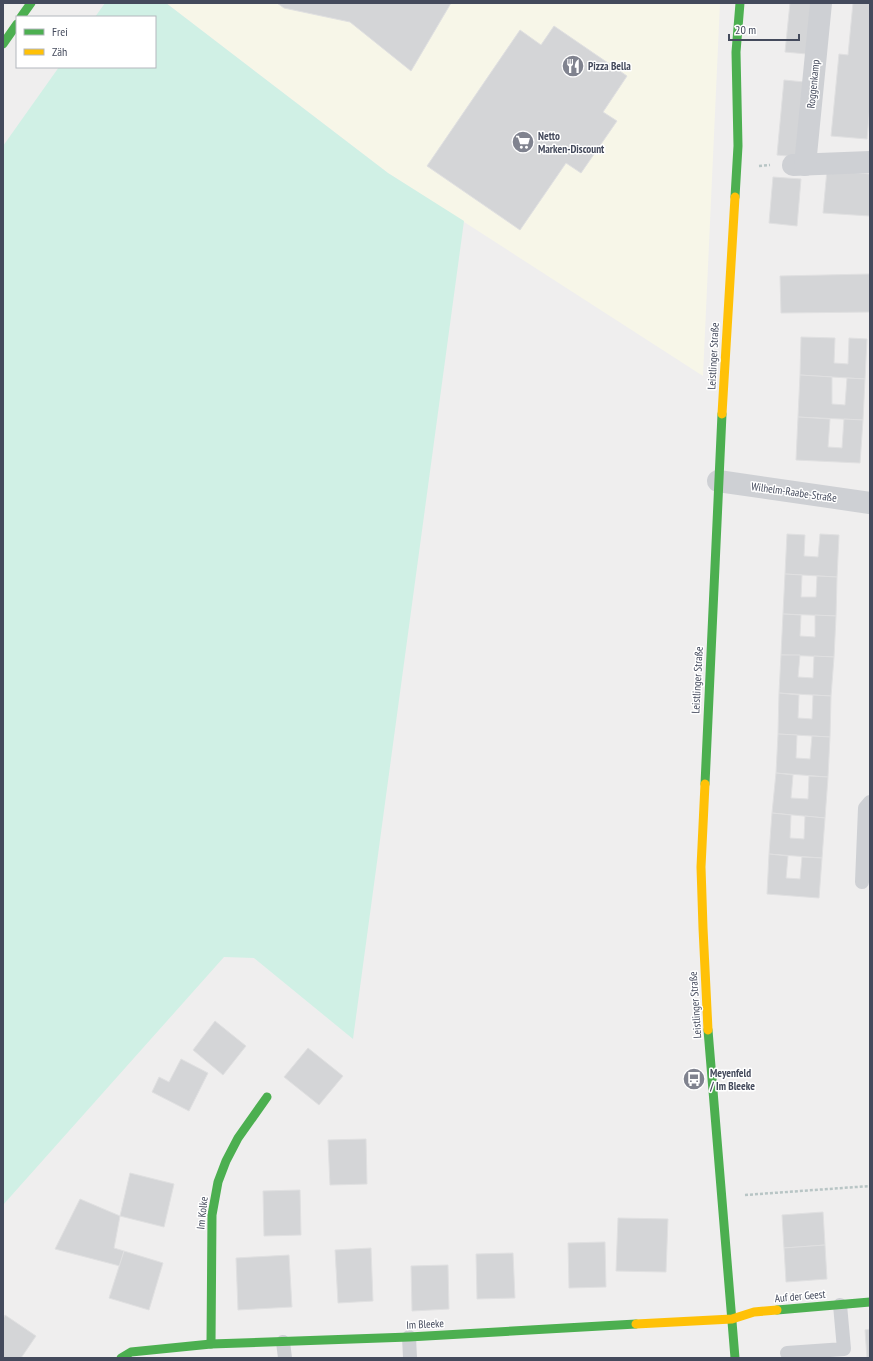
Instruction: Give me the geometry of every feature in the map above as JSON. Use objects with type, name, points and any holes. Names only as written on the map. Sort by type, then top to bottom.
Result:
[{"type":"street","points":[[22,16],[31,3]]},
{"type":"street","name":"Leistlinger Straße","points":[[735,1358],[713,1101],[702,930],[701,867],[718,481],[738,146],[736,52],[740,3]]},
{"type":"street","name":"Roggenkamp","points":[[822,3],[799,165],[870,162]]},
{"type":"street","points":[[3,44],[16,25]]},
{"type":"street","name":"Wilhelm-Raabe-Straße","points":[[718,481],[870,503]]},
{"type":"street","name":"Im Kolke","points":[[211,1344],[212,1215],[218,1182],[226,1161],[238,1138],[267,1097]]},
{"type":"street","name":"Auf der Geest","points":[[732,1319],[754,1312],[870,1302]]},
{"type":"street","name":"Im Bleeke","points":[[121,1358],[131,1352],[211,1344],[409,1336],[732,1319]]},
{"type":"lane","points":[[862,882],[865,808],[870,802]]},
{"type":"lane","points":[[787,1353],[844,1349],[840,1305]]},
{"type":"lane","points":[[409,1336],[410,1358]]},
{"type":"lane","points":[[283,1342],[285,1358]]},
{"type":"path","points":[[740,1196],[870,1186]]},
{"type":"shaded area","points":[[166,3],[720,3],[703,376],[388,173]]},
{"type":"green space","points":[[105,3],[166,3],[388,173],[464,221],[353,1039],[254,958],[224,957],[3,1205],[3,146],[58,68],[156,68],[156,16],[96,16]]},
{"type":"building","points":[[277,3],[451,3],[411,71],[350,22],[284,8]]},
{"type":"building","points":[[790,3],[813,3],[807,54],[785,52]]},
{"type":"building","points":[[853,3],[870,3],[870,105],[867,139],[831,136],[839,54],[848,55]]},
{"type":"building","name":"Netto Marken-Discount","points":[[554,26],[627,76],[603,112],[617,121],[581,173],[566,163],[520,230],[427,166],[520,30],[541,45]]},
{"type":"building","points":[[784,80],[804,82],[798,157],[777,155]]},
{"type":"building","points":[[827,170],[870,174],[870,216],[823,213]]},
{"type":"building","points":[[773,177],[801,179],[797,226],[769,223]]},
{"type":"building","points":[[870,274],[870,312],[781,313],[780,276]]},
{"type":"building","points":[[801,337],[835,338],[834,363],[848,364],[849,338],[867,339],[865,379],[800,375]]},
{"type":"building","points":[[800,375],[832,377],[832,404],[845,405],[847,378],[865,379],[863,420],[798,417]]},
{"type":"building","points":[[798,417],[830,419],[828,447],[842,448],[844,419],[863,420],[860,463],[796,460]]},
{"type":"building","points":[[787,534],[805,535],[804,556],[818,557],[820,534],[839,535],[837,577],[785,574]]},
{"type":"building","points":[[785,574],[802,575],[801,597],[816,597],[817,576],[837,577],[836,616],[783,614]]},
{"type":"building","points":[[783,614],[801,615],[800,636],[815,637],[815,615],[836,616],[834,657],[781,655]]},
{"type":"building","points":[[781,655],[800,655],[798,677],[813,678],[814,656],[834,657],[831,696],[779,693]]},
{"type":"building","points":[[779,693],[799,695],[798,718],[812,719],[813,695],[831,696],[830,737],[778,734]]},
{"type":"building","points":[[778,734],[797,735],[796,758],[810,759],[812,736],[830,737],[828,777],[776,773]]},
{"type":"building","points":[[776,773],[793,775],[791,798],[808,799],[809,776],[828,777],[825,818],[772,813]]},
{"type":"building","points":[[772,813],[791,815],[790,838],[804,839],[805,816],[825,818],[822,858],[769,854]]},
{"type":"building","points":[[769,854],[788,856],[786,878],[800,879],[802,857],[822,858],[819,898],[767,894]]},
{"type":"building","points":[[215,1021],[246,1046],[223,1075],[193,1050]]},
{"type":"building","points":[[308,1048],[343,1076],[319,1105],[284,1077]]},
{"type":"building","points":[[181,1059],[208,1073],[189,1111],[152,1092],[159,1077],[169,1082]]},
{"type":"building","points":[[366,1139],[367,1184],[330,1185],[328,1140]]},
{"type":"building","points":[[130,1173],[174,1184],[164,1227],[120,1216]]},
{"type":"building","points":[[300,1190],[301,1235],[264,1236],[263,1191]]},
{"type":"building","points":[[80,1199],[120,1216],[114,1248],[124,1251],[120,1266],[55,1249]]},
{"type":"building","points":[[823,1212],[825,1245],[784,1248],[782,1215]]},
{"type":"building","points":[[618,1218],[668,1219],[666,1272],[616,1271]]},
{"type":"building","points":[[605,1242],[606,1287],[569,1288],[568,1243]]},
{"type":"building","points":[[825,1245],[827,1279],[786,1282],[784,1248]]},
{"type":"building","points":[[371,1248],[373,1301],[338,1303],[335,1250]]},
{"type":"building","points":[[124,1251],[163,1263],[149,1310],[109,1298]]},
{"type":"building","points":[[513,1253],[515,1298],[477,1299],[476,1254]]},
{"type":"building","points":[[289,1255],[292,1307],[238,1310],[236,1258]]},
{"type":"building","points":[[448,1265],[449,1309],[412,1311],[411,1266]]},
{"type":"building","points":[[5,1315],[36,1336],[21,1358],[3,1358],[3,1319]]},
{"type":"building","points":[[870,1329],[870,1358],[867,1358],[865,1330]]},
{"type":"traffic: fast","points":[[22,16],[31,3]]},
{"type":"traffic: fast","points":[[735,197],[738,146],[736,52],[740,3]]},
{"type":"traffic: fast","points":[[3,44],[16,25]]},
{"type":"traffic: fast","points":[[705,784],[722,414]]},
{"type":"traffic: fast","points":[[708,1030],[735,1358]]},
{"type":"traffic: fast","points":[[211,1344],[212,1215],[218,1182],[226,1161],[238,1138],[267,1097]]},
{"type":"traffic: fast","points":[[777,1310],[870,1302]]},
{"type":"traffic: fast","points":[[121,1358],[131,1352],[211,1344],[409,1337],[636,1324]]},
{"type":"traffic: slow","points":[[722,414],[735,197]]},
{"type":"traffic: slow","points":[[705,784],[701,867],[708,1030]]},
{"type":"traffic: slow","points":[[636,1324],[732,1319],[754,1312],[777,1310]]},
{"type":"place","name":"Pizza Bella","points":[[573,66]]},
{"type":"place","name":"Netto Marken-Discount","points":[[523,142]]},
{"type":"place","name":"Meyenfeld / Im Bleeke","points":[[694,1079]]}]
